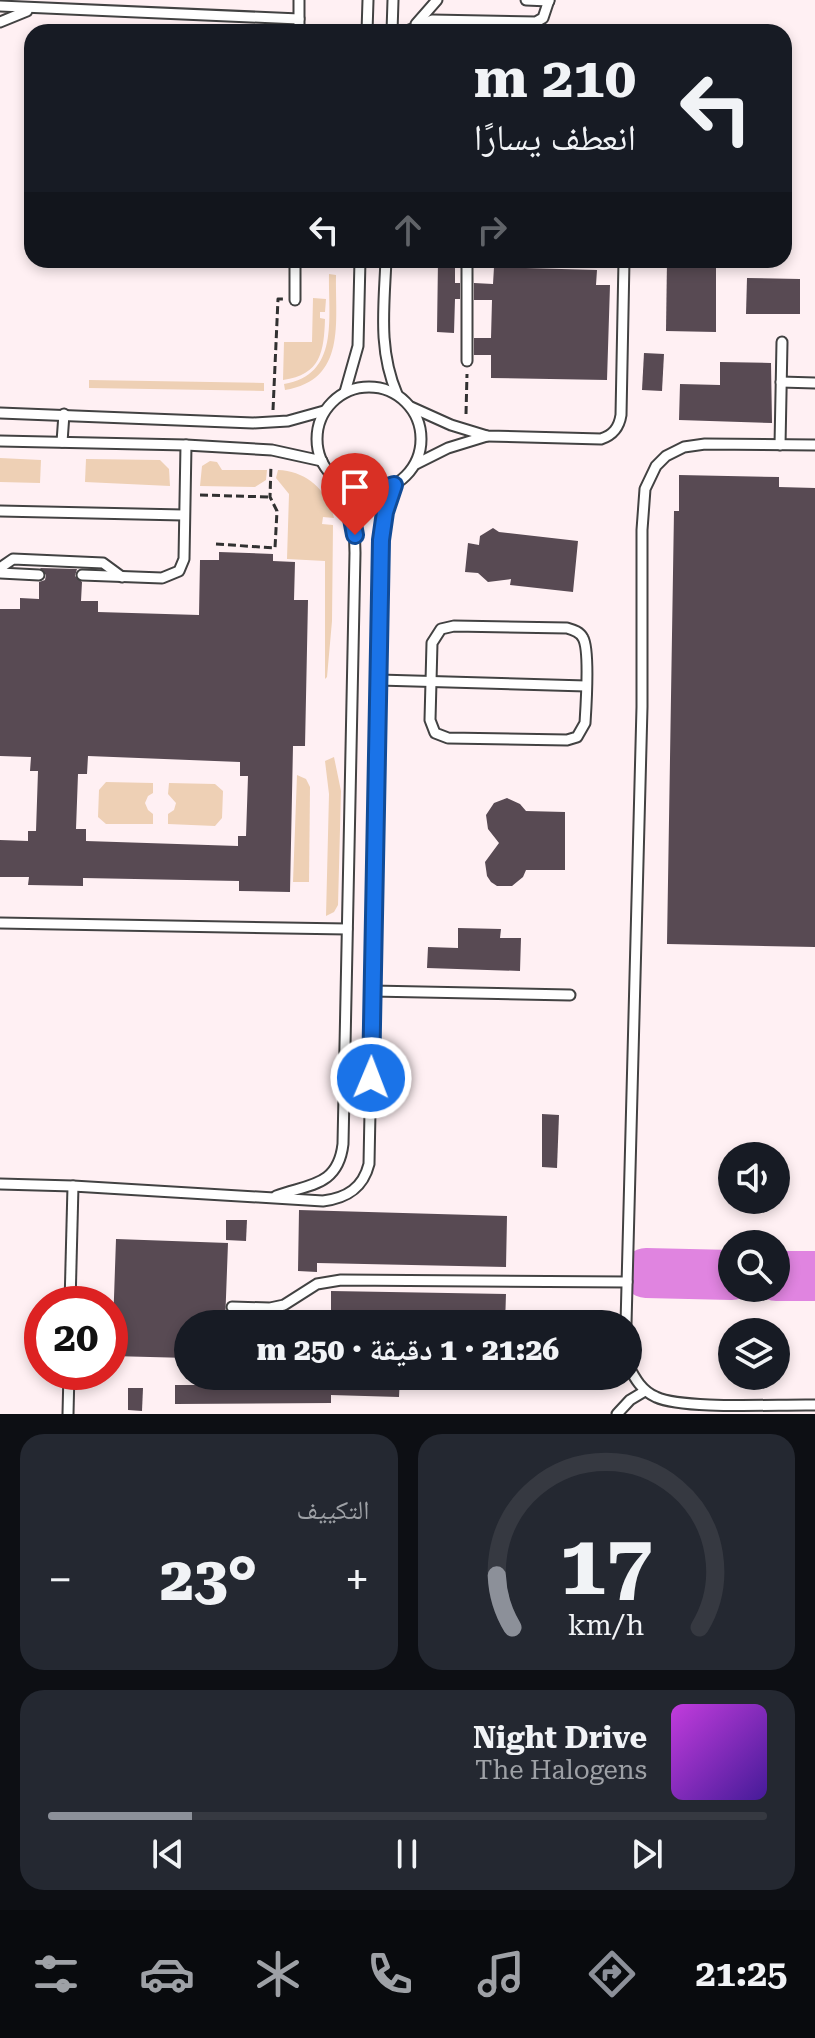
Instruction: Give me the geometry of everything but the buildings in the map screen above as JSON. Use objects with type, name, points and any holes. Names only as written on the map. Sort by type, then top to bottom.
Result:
[{"type":"lane","points":[[299,0],[299,24]]},
{"type":"lane","points":[[367,24],[368,0]]},
{"type":"lane","points":[[392,24],[393,0]]},
{"type":"lane","points":[[414,24],[437,0]]},
{"type":"lane","points":[[422,24],[432,20],[536,22],[543,18],[549,0],[526,0]]},
{"type":"lane","points":[[0,6],[299,19]]},
{"type":"lane","points":[[0,22],[31,9]]},
{"type":"lane","points":[[295,268],[295,300]]},
{"type":"lane","points":[[345,392],[358,346],[360,268]]},
{"type":"lane","points":[[386,268],[383,344],[387,370],[397,394]]},
{"type":"lane","points":[[467,268],[467,361]]},
{"type":"lane","points":[[411,407],[487,436],[601,439],[615,431],[621,415],[624,268]]},
{"type":"lane","points":[[780,445],[782,342]]},
{"type":"lane","points":[[781,382],[815,383]]},
{"type":"lane","points":[[416,464],[422,434],[411,407],[397,394],[366,386],[345,392],[324,411],[316,441],[322,461],[346,486],[375,491],[394,485],[416,464],[448,448],[487,436]]},
{"type":"lane","points":[[0,413],[253,423],[288,421],[324,411]]},
{"type":"lane","points":[[62,442],[64,414]]},
{"type":"lane","points":[[0,441],[272,450],[322,461]]},
{"type":"lane","points":[[626,1310],[645,489],[656,466],[666,456],[684,447],[705,444],[815,445]]},
{"type":"lane","points":[[82,575],[168,577],[179,571],[184,559],[186,445]]},
{"type":"lane","points":[[0,1184],[306,1201],[332,1200],[350,1193],[363,1181],[369,1164],[381,540],[385,512],[394,485]]},
{"type":"lane","points":[[273,1197],[323,1181],[335,1169],[342,1153],[355,553],[354,518],[346,486]]},
{"type":"lane","points":[[0,511],[183,515]]},
{"type":"lane","points":[[0,571],[13,559],[103,563],[122,577]]},
{"type":"lane","points":[[0,571],[39,575]]},
{"type":"lane","points":[[454,626],[567,628],[579,633],[586,645],[584,728],[572,739],[441,737],[431,727],[431,682],[432,643],[441,629],[454,626]]},
{"type":"lane","points":[[379,680],[586,686]]},
{"type":"lane","points":[[0,923],[347,929]]},
{"type":"lane","points":[[372,991],[570,995]]},
{"type":"lane","points":[[70,1286],[73,1186]]},
{"type":"lane","points":[[232,1307],[270,1308],[284,1305],[317,1284],[341,1280],[627,1282]]},
{"type":"lane","points":[[642,1387],[659,1399],[683,1403],[815,1405]]},
{"type":"lane","points":[[68,1414],[69,1390]]},
{"type":"lane","points":[[617,1414],[630,1400],[645,1391]]},
{"type":"path","points":[[273,422],[278,299],[295,300]]},
{"type":"path","points":[[466,430],[467,361]]},
{"type":"path","points":[[216,544],[275,548],[277,511],[270,497],[272,450]]},
{"type":"path","points":[[185,494],[270,497]]},
{"type":"shaded area","points":[[329,274],[336,275],[336,329],[328,362],[319,374],[305,384],[285,390],[284,384],[302,378],[315,369],[323,357],[329,326]]},
{"type":"shaded area","points":[[313,298],[326,299],[325,312],[320,312],[320,318],[325,319],[318,360],[305,373],[283,380],[284,342],[312,342]]},
{"type":"shaded area","points":[[89,380],[264,383],[264,391],[89,388]]},
{"type":"shaded area","points":[[0,458],[41,460],[40,483],[0,482]]},
{"type":"shaded area","points":[[86,459],[160,460],[169,469],[170,486],[85,482]]},
{"type":"shaded area","points":[[210,461],[217,462],[222,470],[267,470],[266,480],[255,487],[200,486],[202,466]]},
{"type":"shaded area","points":[[278,470],[298,474],[314,484],[327,499],[334,518],[323,517],[322,524],[333,525],[332,621],[325,679],[325,561],[287,559],[289,494],[276,478]]},
{"type":"shaded area","points":[[334,757],[341,791],[338,905],[334,912],[326,916],[329,794],[325,761]]},
{"type":"shaded area","points":[[297,775],[306,779],[310,787],[309,882],[293,882]]},
{"type":"shaded area","points":[[106,782],[153,783],[153,793],[145,803],[153,814],[153,824],[106,824],[98,817],[99,790]]},
{"type":"shaded area","points":[[169,783],[215,784],[223,791],[222,818],[215,826],[168,824],[168,814],[174,810],[176,803],[168,794]]},
{"type":"taxiway","points":[[646,1273],[718,1275]]},
{"type":"taxiway","points":[[790,1276],[815,1276]]},
{"type":"route","points":[[355,535],[346,486],[375,491],[394,485],[385,512],[381,540],[371,1078]]}]
